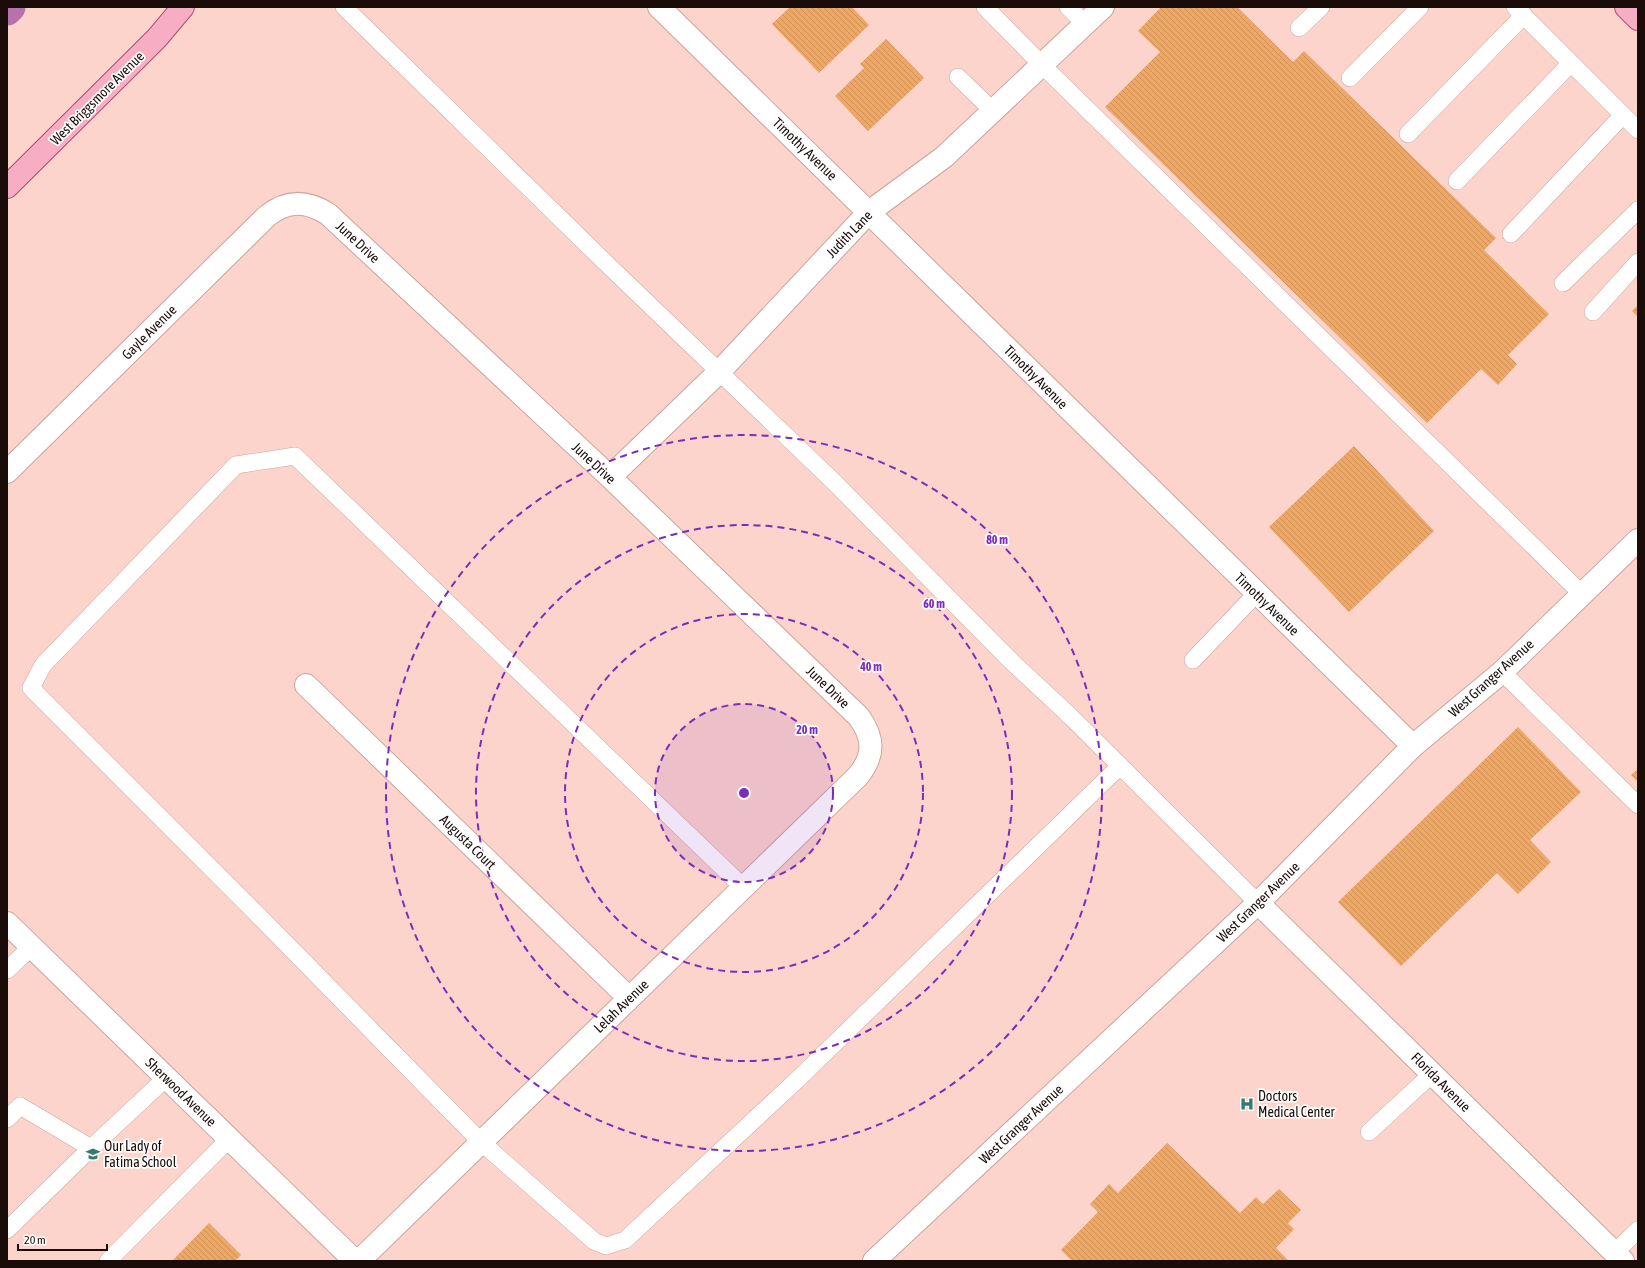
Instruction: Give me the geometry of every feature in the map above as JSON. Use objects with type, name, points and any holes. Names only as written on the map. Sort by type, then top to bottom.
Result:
[{"type":"main road","name":"West Briggsmore Avenue","points":[[7,187],[157,38],[183,7]]},
{"type":"main road","points":[[1626,7],[1638,19]]},
{"type":"street","name":"Timothy Avenue","points":[[659,7],[1256,594],[1413,746]]},
{"type":"street","name":"Judith Lane","points":[[610,477],[720,371],[869,212],[944,158],[1103,7]]},
{"type":"street","name":"Gayle Avenue","points":[[7,472],[267,216],[276,208],[297,202]]},
{"type":"street","name":"June Drive","points":[[297,202],[316,206],[328,214],[610,477],[859,717],[868,731],[871,746]]},
{"type":"street","name":"West Granger Avenue","points":[[874,1261],[1258,903],[1413,746],[1502,672],[1638,540]]},
{"type":"street","name":"Augusta Court","points":[[306,685],[629,998]]},
{"type":"street","name":"Lelah Avenue","points":[[359,1261],[858,776],[866,766],[871,746]]},
{"type":"street","name":"Florida Avenue","points":[[1258,903],[1618,1257]]},
{"type":"street","name":"Sherwood Avenue","points":[[7,923],[355,1261]]},
{"type":"lane","points":[[344,7],[603,260],[834,481],[1010,660],[1070,716],[1258,903]]},
{"type":"lane","points":[[985,7],[1042,65],[1582,594]]},
{"type":"lane","points":[[1068,7],[1085,24]]},
{"type":"lane","points":[[1299,28],[1320,7]]},
{"type":"lane","points":[[1350,78],[1420,7]]},
{"type":"lane","points":[[1408,134],[1519,11],[1638,130]]},
{"type":"lane","points":[[1457,181],[1571,63]]},
{"type":"lane","points":[[958,77],[993,111]]},
{"type":"lane","points":[[1512,234],[1623,115]]},
{"type":"lane","points":[[1563,283],[1638,210]]},
{"type":"lane","points":[[1592,312],[1638,262]]},
{"type":"lane","points":[[743,887],[295,456],[236,465],[43,665],[31,688],[260,917],[481,1142],[594,1241],[606,1246],[625,1240],[798,1079],[1120,766]]},
{"type":"lane","points":[[1193,660],[1256,594]]},
{"type":"lane","points":[[1502,672],[1638,805]]},
{"type":"lane","points":[[7,970],[31,947]]},
{"type":"lane","points":[[1369,1132],[1432,1074]]},
{"type":"lane","points":[[7,1230],[91,1148],[166,1078]]},
{"type":"lane","points":[[7,1119],[20,1106],[91,1148]]},
{"type":"lane","points":[[108,1261],[229,1139]]},
{"type":"lane","points":[[1618,1257],[1638,1230]]},
{"type":"building","points":[[790,7],[852,7],[869,25],[819,73],[772,24]]},
{"type":"building","points":[[1161,7],[1237,7],[1293,62],[1304,51],[1496,238],[1484,250],[1549,314],[1508,355],[1517,364],[1498,385],[1481,369],[1427,423],[1105,107],[1160,52],[1138,31]]},
{"type":"building","points":[[886,39],[924,78],[868,131],[835,96],[864,68],[860,64]]},
{"type":"building","points":[[1638,305],[1638,317],[1632,311]]},
{"type":"building","points":[[1354,446],[1434,531],[1349,612],[1269,527]]},
{"type":"building","points":[[1518,727],[1581,792],[1530,840],[1551,862],[1518,894],[1497,873],[1401,966],[1338,902]]},
{"type":"building","points":[[1638,769],[1638,782],[1631,775]]},
{"type":"building","points":[[1167,1143],[1240,1213],[1256,1197],[1263,1204],[1279,1189],[1301,1210],[1288,1223],[1294,1229],[1276,1248],[1289,1261],[1072,1261],[1061,1250],[1098,1212],[1090,1204],[1109,1184],[1118,1193]]},
{"type":"building","points":[[209,1223],[241,1255],[235,1261],[172,1261]]},
{"type":"waterway","points":[[7,10],[10,7]]},
{"type":"place","name":"Doctors Medical Center","points":[[1247,1104]]},
{"type":"place","name":"Our Lady of Fatima School","points":[[93,1154]]}]
